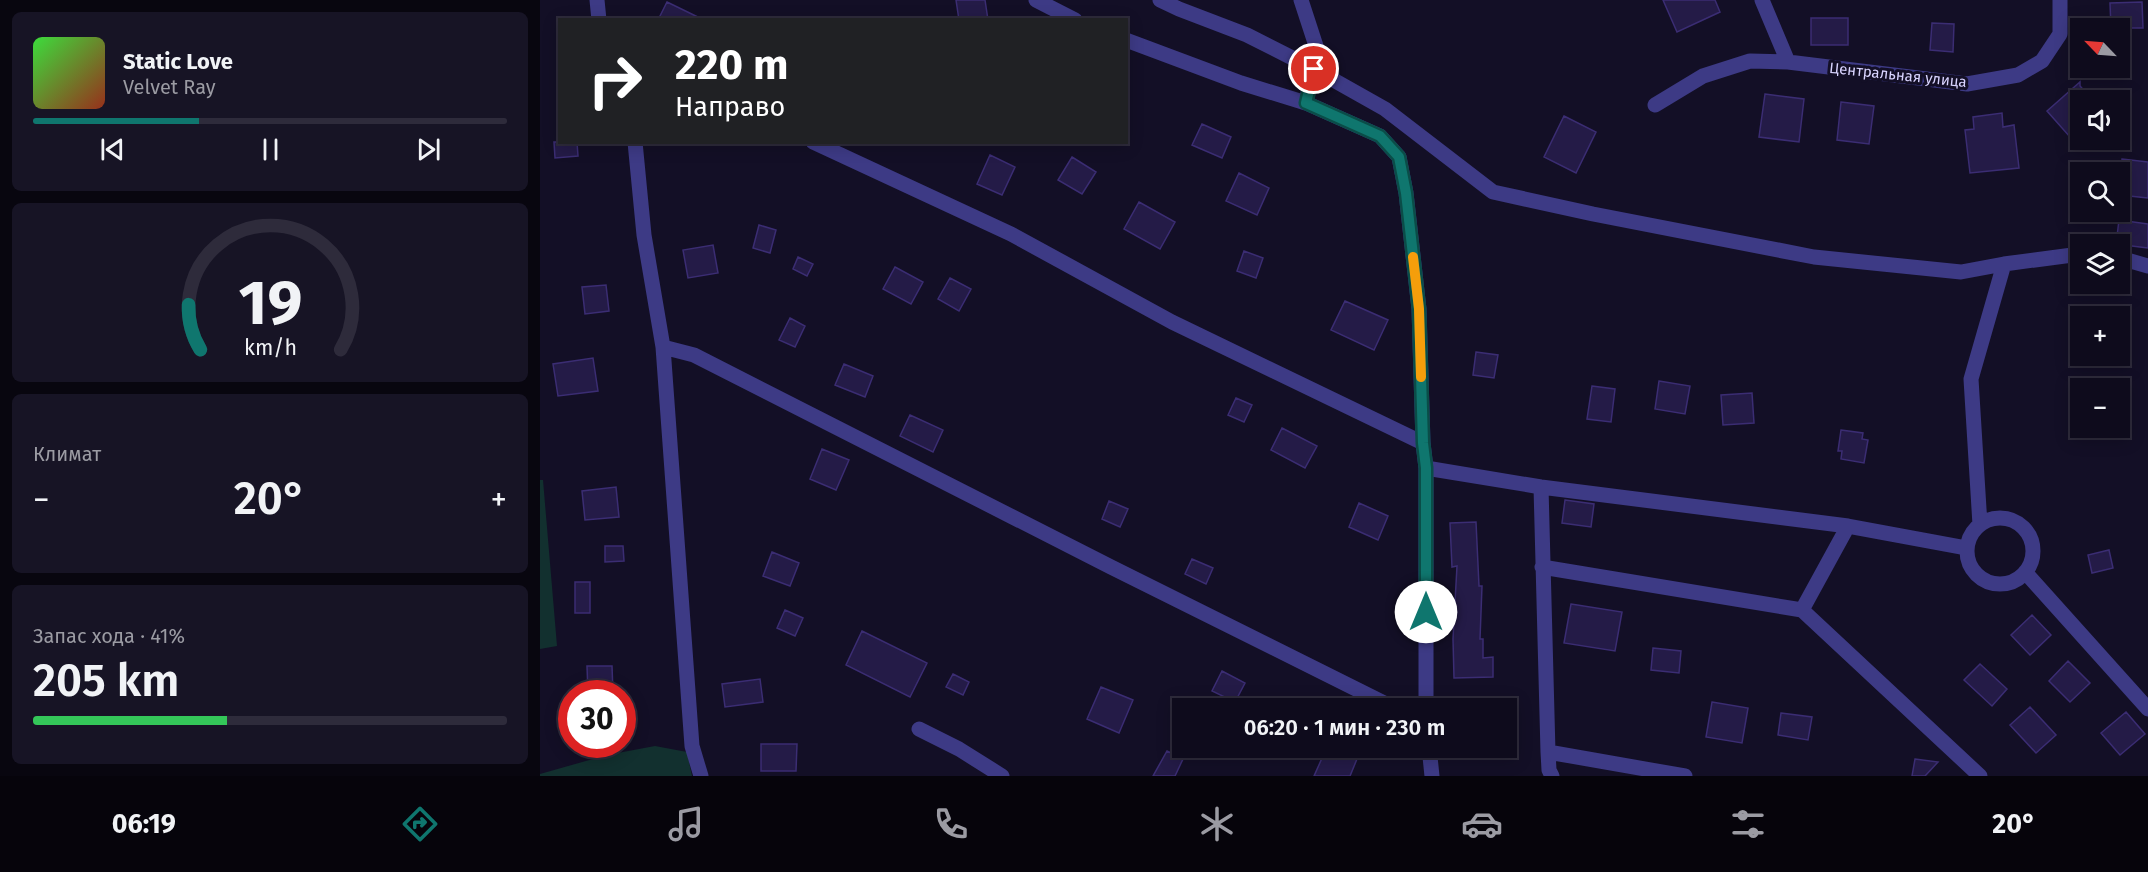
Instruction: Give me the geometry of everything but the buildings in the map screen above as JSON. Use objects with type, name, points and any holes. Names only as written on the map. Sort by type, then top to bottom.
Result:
[{"type":"street","points":[[597,0],[599,18]]},
{"type":"street","points":[[1036,0],[1071,18]]},
{"type":"street","points":[[1160,0],[1247,35],[1386,109],[1493,192],[1814,257],[1961,272],[2070,255]]},
{"type":"street","points":[[1301,0],[1317,49],[1306,103]]},
{"type":"street","points":[[1762,0],[1788,62]]},
{"type":"street","name":"Центральная улица","points":[[1655,105],[1703,76],[1750,61],[1788,62],[1967,84],[2018,75],[2042,61],[2060,34],[2060,0]]},
{"type":"street","points":[[1128,41],[1241,83],[1306,103],[1380,136],[1399,157],[1406,193],[1419,309],[1423,443],[1426,468],[1426,698]]},
{"type":"street","points":[[635,144],[644,235],[663,347],[692,746],[700,776]]},
{"type":"street","points":[[817,144],[1011,234],[1172,322],[1423,443]]},
{"type":"street","points":[[2130,261],[2148,266]]},
{"type":"street","points":[[1980,525],[1971,379],[2004,264]]},
{"type":"street","points":[[663,347],[704,360],[1374,698]]},
{"type":"street","points":[[1426,468],[1541,487],[1848,526],[1967,548]]},
{"type":"street","points":[[1541,487],[1548,752],[1549,770],[1552,776]]},
{"type":"street","points":[[2000,518],[2020,525],[2027,532],[2031,542],[2030,563],[2017,579],[1997,584],[1978,576],[1971,568],[1967,548],[1969,539],[1980,525],[2000,518]]},
{"type":"street","points":[[1802,610],[1848,526]]},
{"type":"street","points":[[1542,567],[1802,610],[1980,776]]},
{"type":"street","points":[[2025,572],[2148,709]]},
{"type":"street","points":[[919,729],[959,749],[1002,776]]},
{"type":"street","points":[[1548,752],[1685,776]]},
{"type":"street","points":[[1430,758],[1432,776]]},
{"type":"green space","points":[[540,480],[543,480],[557,646],[540,649]]},
{"type":"green space","points":[[655,746],[687,752],[692,776],[540,776],[540,774],[596,758],[636,758],[636,750]]},
{"type":"slow traffic","points":[[1413,257],[1419,309],[1421,377]]},
{"type":"route","points":[[1314,69],[1306,103],[1380,136],[1399,157],[1406,193],[1419,309],[1423,443],[1426,468],[1426,612]]}]
